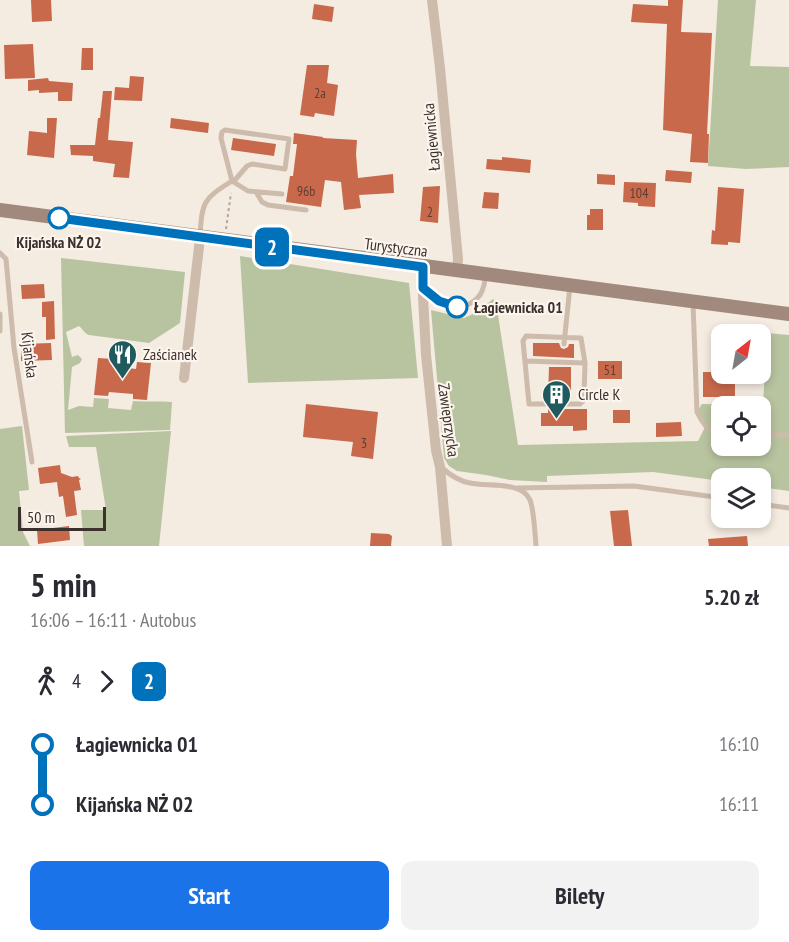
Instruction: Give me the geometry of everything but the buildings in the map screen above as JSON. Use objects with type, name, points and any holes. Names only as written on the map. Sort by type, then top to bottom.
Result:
[{"type":"main road","name":"Turystyczna","points":[[0,210],[789,314]]},
{"type":"street","name":"Łagiewnicka","points":[[432,0],[457,247],[457,271]]},
{"type":"street","points":[[184,378],[200,237]]},
{"type":"street","name":"Zawieprzycka","points":[[423,267],[426,355],[436,450],[440,467]]},
{"type":"street","points":[[440,467],[447,546]]},
{"type":"lane","points":[[200,237],[201,213],[206,202],[210,196],[232,181],[247,166],[252,164],[285,169],[289,140],[222,132],[221,138],[232,181],[248,191],[282,194]]},
{"type":"lane","points":[[255,192],[262,202],[268,205],[306,210]]},
{"type":"lane","name":"Kijańska","points":[[0,253],[6,259],[14,348],[32,462]]},
{"type":"lane","points":[[423,288],[439,301],[457,307],[470,305],[479,297],[483,289],[485,274]]},
{"type":"lane","points":[[564,340],[570,285]]},
{"type":"lane","points":[[693,301],[697,412],[705,427],[711,431]]},
{"type":"lane","points":[[0,314],[0,331]]},
{"type":"lane","points":[[526,336],[564,340],[581,338],[585,363],[583,401],[580,404],[529,404],[523,341],[526,336]]},
{"type":"lane","points":[[525,361],[547,359],[585,363]]},
{"type":"lane","points":[[771,435],[789,435]]},
{"type":"lane","name":"Zawieprzycka","points":[[440,467],[452,477],[470,483],[517,488],[634,486],[711,496]]},
{"type":"lane","points":[[517,488],[526,493],[531,502],[536,546]]},
{"type":"lane","points":[[771,506],[789,508]]},
{"type":"path","points":[[226,229],[232,181]]},
{"type":"green space","points":[[718,0],[756,0],[750,66],[789,67],[789,167],[746,169],[708,166]]},
{"type":"green space","points":[[240,256],[409,283],[418,378],[248,383]]},
{"type":"green space","points":[[61,258],[185,272],[180,323],[149,343],[89,335],[79,326],[66,332],[72,357],[78,355],[82,359],[80,363],[72,367],[68,410],[79,406],[93,407],[94,398],[109,399],[108,408],[131,410],[133,401],[172,402],[170,430],[65,433]]},
{"type":"green space","points":[[493,299],[496,302],[518,445],[698,441],[705,427],[697,412],[702,404],[711,404],[711,456],[771,456],[771,396],[764,396],[764,384],[771,384],[771,333],[789,335],[789,491],[771,488],[771,468],[711,468],[711,480],[653,472],[547,476],[547,482],[510,480],[457,471],[449,466],[444,458],[431,310],[464,318],[477,312]]},
{"type":"green space","points":[[22,426],[29,490],[19,491],[23,532],[30,546],[0,546],[0,429]]},
{"type":"green space","points":[[171,431],[159,546],[84,546],[81,510],[106,510],[96,447],[69,447],[66,436]]},
{"type":"bus line","name":"2","points":[[59,218],[423,267],[423,288],[439,301],[457,307]]},
{"type":"place","name":"Kijańska NŻ 02","points":[[59,218]]},
{"type":"place","name":"Łagiewnicka 01","points":[[457,307]]},
{"type":"place","name":"Zaścianek","points":[[122,380]]},
{"type":"place","name":"Circle K","points":[[557,420]]}]
